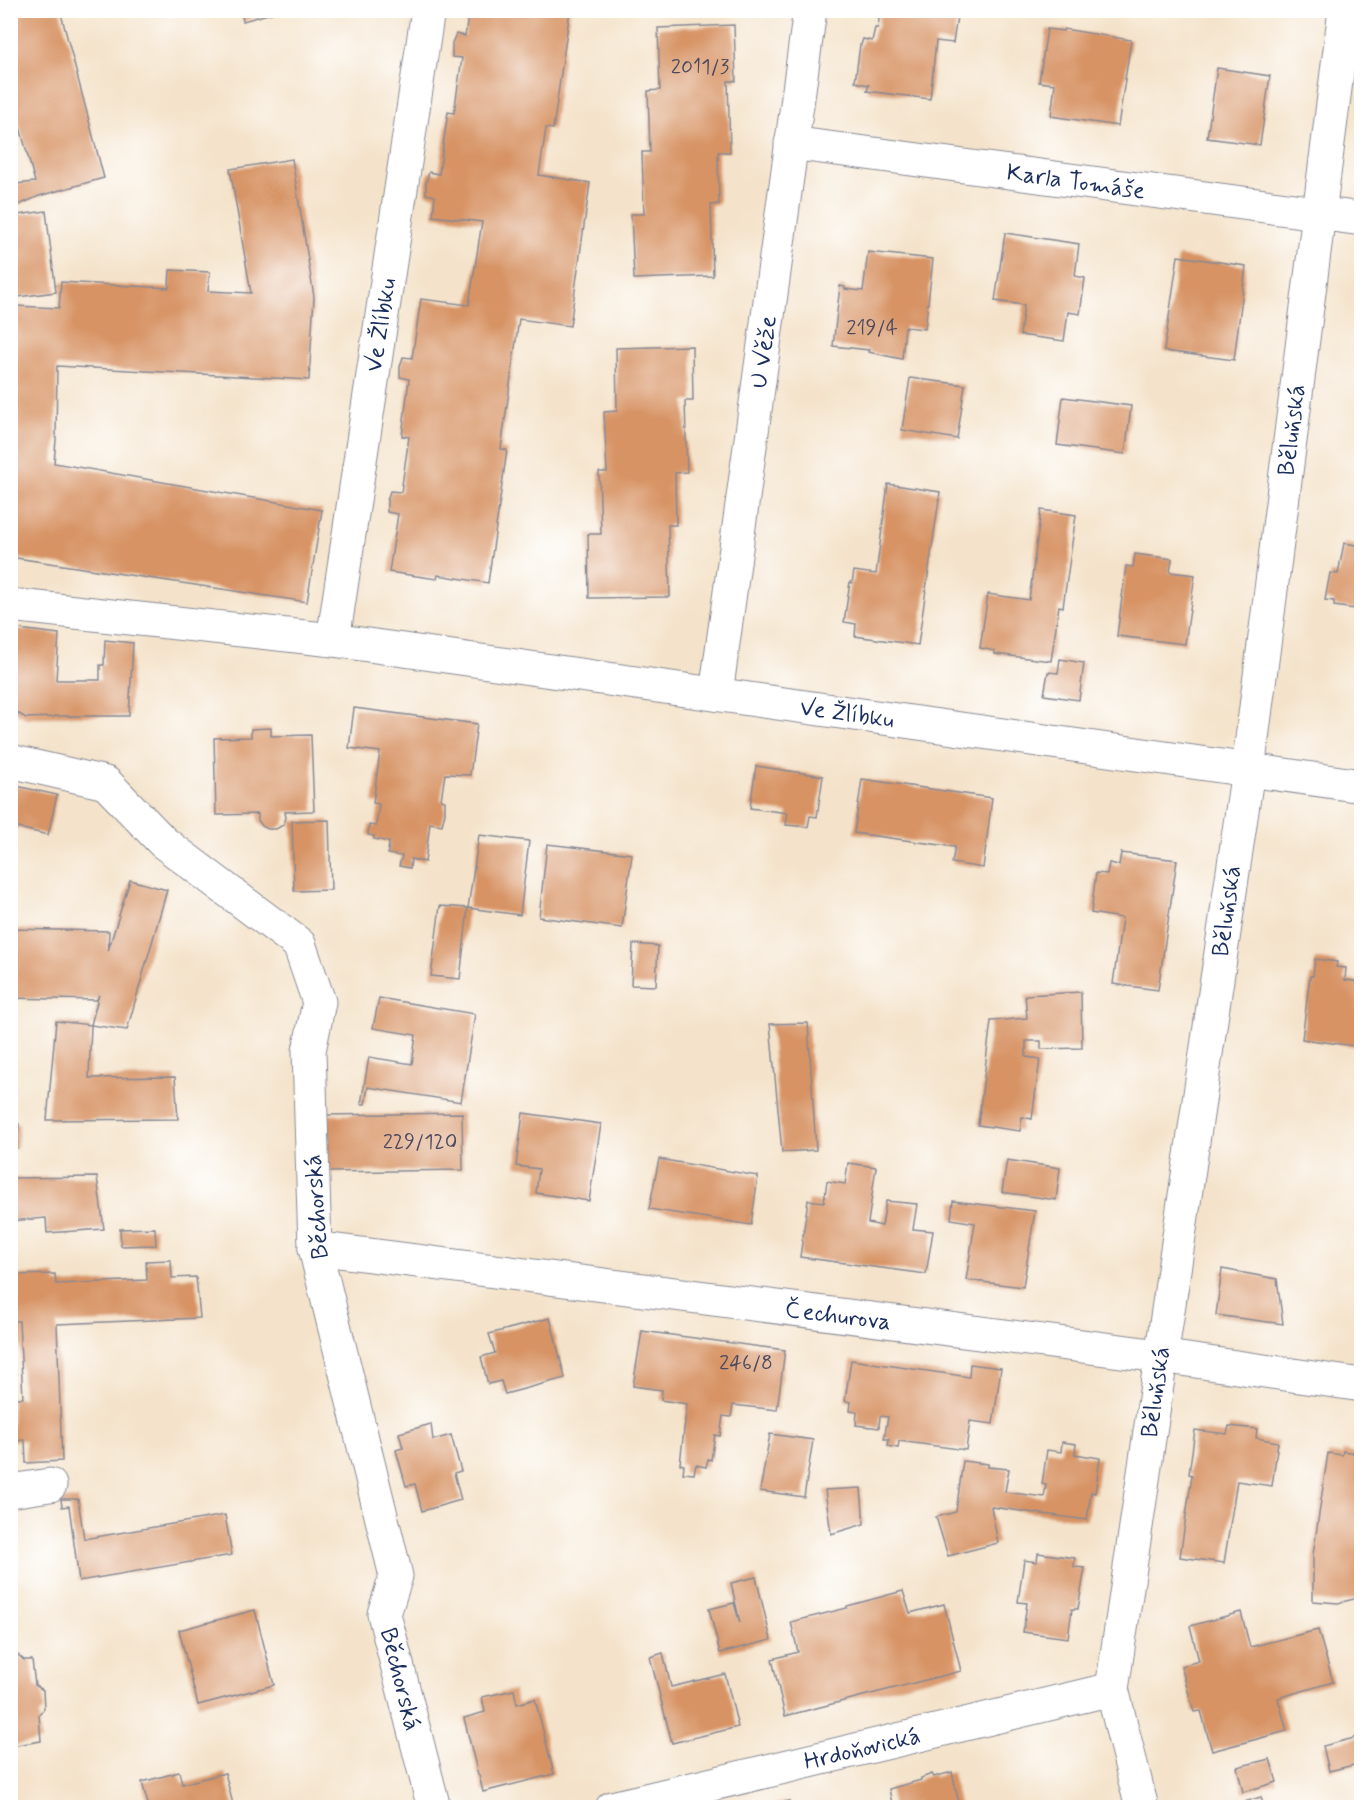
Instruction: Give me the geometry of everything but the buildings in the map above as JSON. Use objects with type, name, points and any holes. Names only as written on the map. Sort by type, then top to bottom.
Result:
[{"type":"street","name":"Ve Žlíbku","points":[[333,640],[428,10]]},
{"type":"street","name":"U Věže","points":[[716,694],[810,10]]},
{"type":"street","name":"Běluňská","points":[[1142,1808],[1112,1689],[1248,770],[1345,10]]},
{"type":"street","name":"Karla Tomáše","points":[[791,143],[1362,219]]},
{"type":"street","name":"Ve Žlíbku","points":[[10,605],[333,640],[1362,786]]},
{"type":"street","name":"Běchorská","points":[[10,761],[106,783],[163,842],[299,944],[319,1002],[309,1052],[315,1248],[396,1576],[384,1614],[434,1808]]},
{"type":"street","name":"Čechurova","points":[[315,1248],[1160,1356],[1362,1385]]},
{"type":"street","points":[[10,1491],[50,1485]]},
{"type":"street","name":"Hrdoňovická","points":[[612,1808],[1112,1689]]}]
